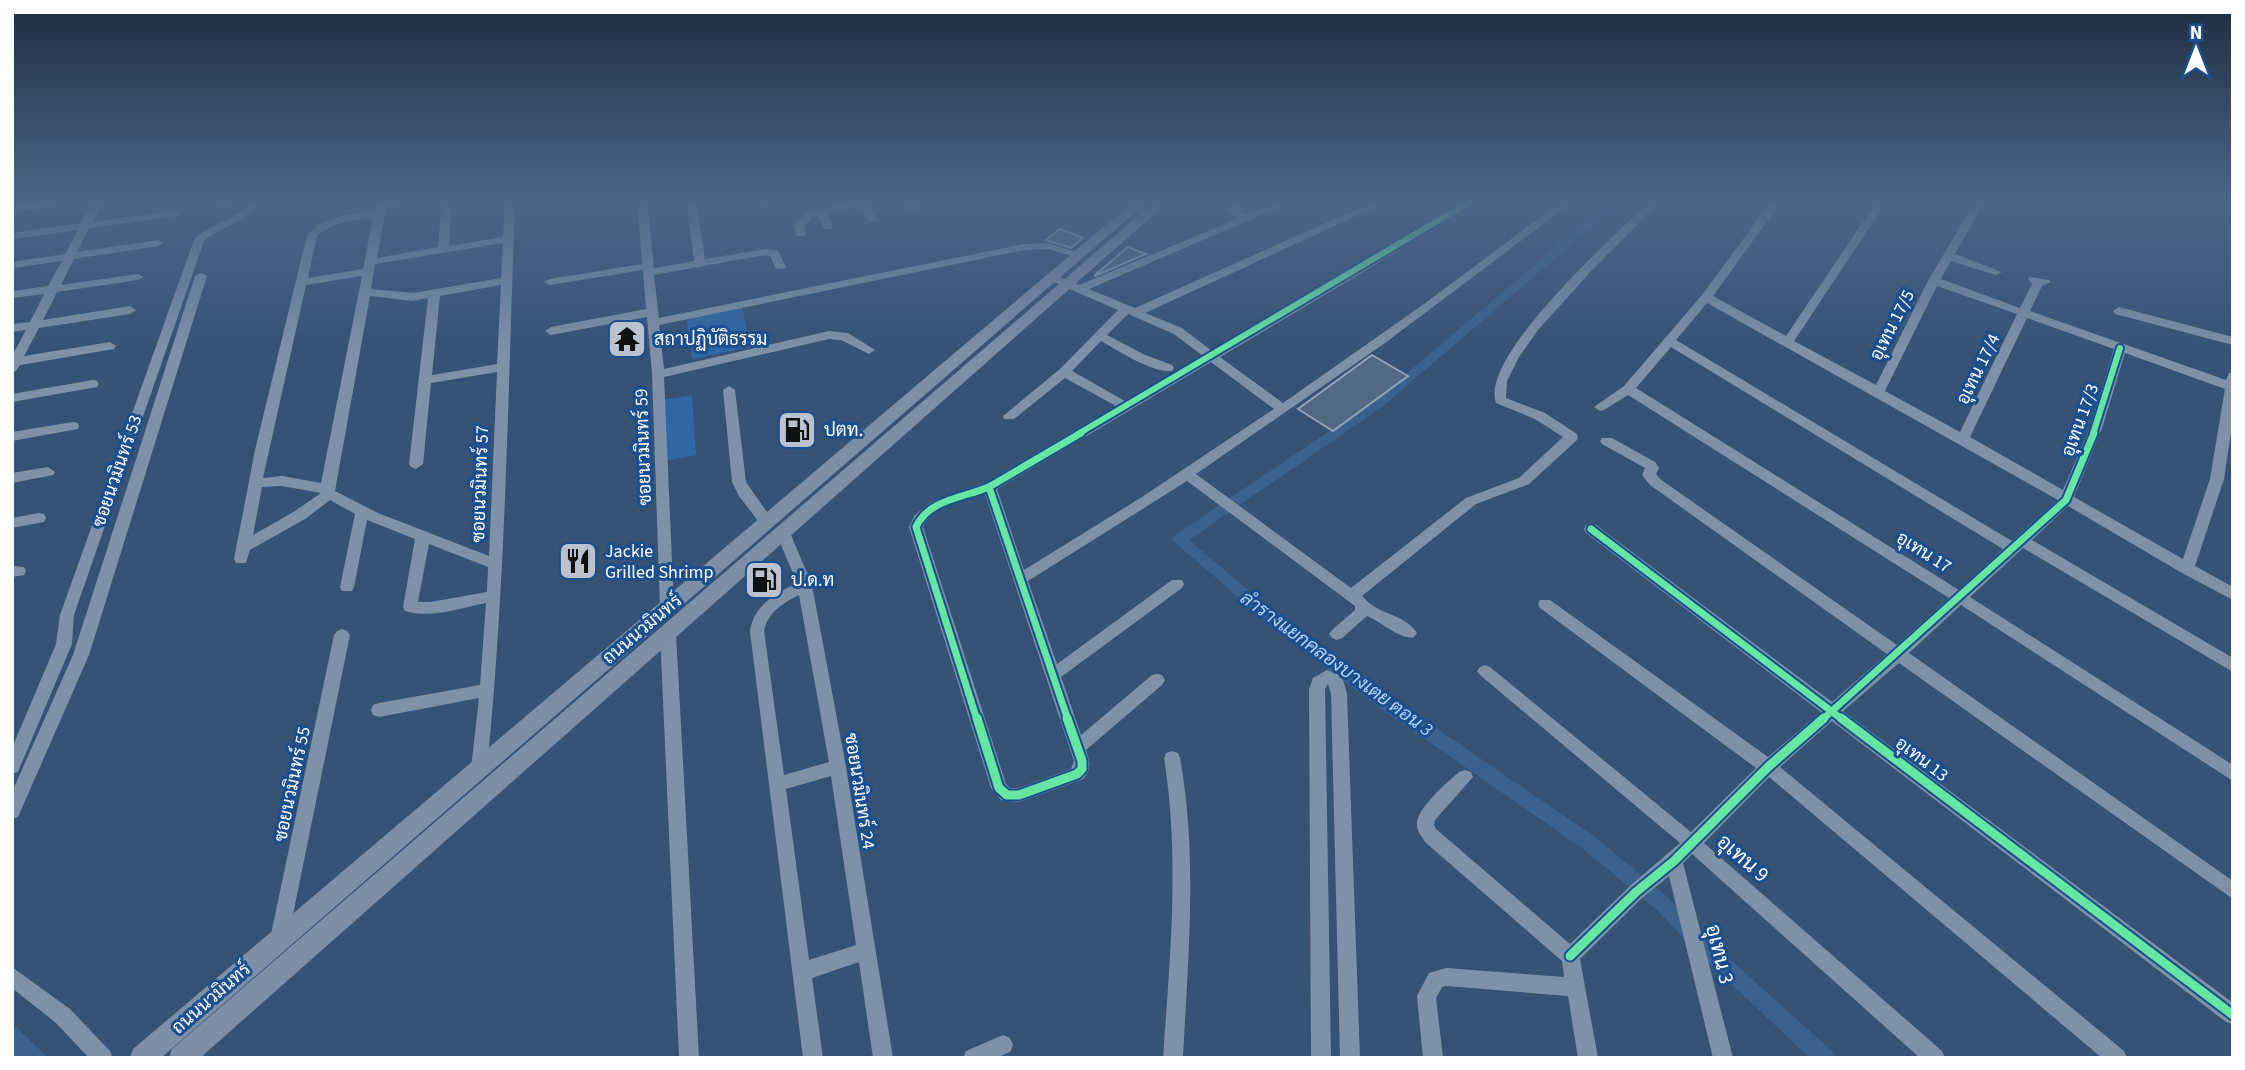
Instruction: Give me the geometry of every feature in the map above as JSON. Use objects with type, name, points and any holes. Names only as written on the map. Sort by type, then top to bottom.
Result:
[{"type":"main road","name":"ถนนนวมินทร์","points":[[1068,283],[1079,255],[1084,251]]},
{"type":"main road","name":"ถนนนวมินทร์","points":[[181,1058],[668,633],[776,529],[1105,251]]},
{"type":"main road","name":"ถนนนวมินทร์","points":[[142,1058],[667,608],[776,529]]},
{"type":"street","points":[[13,364],[71,251]]},
{"type":"street","points":[[12,265],[107,251]]},
{"type":"street","name":"ซอยนวมินทร์ 53","points":[[12,767],[60,655],[67,615],[195,251]]},
{"type":"street","points":[[308,251],[243,553],[307,511],[328,491],[371,251]]},
{"type":"street","points":[[302,282],[439,251]]},
{"type":"street","name":"ซอยนวมินทร์ 57","points":[[479,768],[488,690],[496,564],[507,251]]},
{"type":"street","name":"ซอยนวมินทร์ 59","points":[[648,251],[658,374],[667,608]]},
{"type":"street","points":[[698,251],[700,262]]},
{"type":"street","points":[[551,331],[652,318],[819,289],[1005,251]]},
{"type":"street","points":[[1065,251],[1079,255]]},
{"type":"street","points":[[1068,283],[1158,251]]},
{"type":"street","points":[[1009,416],[1064,372],[1100,336],[1132,310],[1269,251]]},
{"type":"street","points":[[989,487],[1082,761],[1082,769],[1077,774],[1019,794],[1007,795],[999,788],[916,527],[918,518],[925,511],[989,487],[1391,251]]},
{"type":"street","points":[[1022,578],[1187,474],[1504,251]]},
{"type":"street","points":[[1352,596],[1471,501],[1524,481],[1572,437],[1540,416],[1500,400],[1499,384],[1504,369],[1541,317],[1606,251]]},
{"type":"street","points":[[1600,407],[1628,389],[1706,297],[1740,251]]},
{"type":"street","points":[[1787,343],[1849,251]]},
{"type":"street","name":"อุเทน 17/5","points":[[1878,393],[1952,251]]},
{"type":"street","points":[[550,282],[766,252],[775,253],[780,267]]},
{"type":"street","points":[[1949,256],[1996,272]]},
{"type":"street","points":[[12,812],[81,655],[201,276]]},
{"type":"street","points":[[12,295],[138,277]]},
{"type":"street","points":[[366,292],[407,297],[505,281]]},
{"type":"street","points":[[1934,281],[2120,348],[2232,383],[2217,479],[2187,569]]},
{"type":"street","points":[[1068,283],[1178,331],[1282,409]]},
{"type":"street","name":"อุเทน 17/4","points":[[1963,439],[2038,283]]},
{"type":"street","points":[[416,464],[434,294]]},
{"type":"street","points":[[1706,297],[1963,439],[2233,594]]},
{"type":"street","points":[[12,328],[130,310]]},
{"type":"street","points":[[2119,311],[2233,341]]},
{"type":"street","points":[[658,374],[829,335],[844,336],[869,349]]},
{"type":"street","points":[[1100,336],[1141,358],[1168,368]]},
{"type":"street","points":[[1670,341],[2017,544],[2233,666]]},
{"type":"street","points":[[13,364],[110,346]]},
{"type":"street","name":"อุเทน 17/3","points":[[2066,500],[2096,428],[2120,348]]},
{"type":"street","points":[[425,380],[503,367]]},
{"type":"street","points":[[1064,372],[1120,403]]},
{"type":"street","points":[[12,398],[93,384]]},
{"type":"street","name":"อุเทน 17","points":[[1628,389],[1959,597],[2233,774]]},
{"type":"street","name":"ซอยนวมินทร์ 24","points":[[729,390],[739,482],[744,493],[776,529],[805,585],[838,767],[883,1058]]},
{"type":"street","points":[[12,437],[73,426]]},
{"type":"street","points":[[1607,441],[1650,465],[1652,468],[1649,475],[1655,482],[2233,891]]},
{"type":"street","points":[[12,478],[48,472]]},
{"type":"street","points":[[1187,474],[1352,596],[1364,608],[1386,617],[1409,633]]},
{"type":"street","points":[[257,483],[298,482],[328,491],[362,512],[496,564]]},
{"type":"street","points":[[1570,956],[1640,888],[1674,861],[1768,767],[1834,711],[2066,500]]},
{"type":"street","points":[[347,586],[362,512]]},
{"type":"street","points":[[12,523],[39,518]]},
{"type":"street","name":"อุเทน 13","points":[[1591,529],[2233,1015]]},
{"type":"street","points":[[422,536],[410,607],[430,608],[494,596]]},
{"type":"street","points":[[1054,674],[1177,584]]},
{"type":"street","points":[[805,585],[778,600],[757,621],[813,1058]]},
{"type":"street","points":[[1545,604],[1768,767],[2117,1058]]},
{"type":"street","points":[[1337,634],[1364,608]]},
{"type":"street","points":[[668,633],[689,1058]]},
{"type":"street","name":"ซอยนวมินทร์ 55","points":[[279,940],[342,635]]},
{"type":"street","name":"อุเทน 9","points":[[1485,671],[1692,843],[1935,1058]]},
{"type":"street","points":[[1321,1058],[1317,689],[1318,683],[1326,676],[1337,681],[1339,694],[1350,1058]]},
{"type":"street","points":[[1078,747],[1157,680]]},
{"type":"street","points":[[379,710],[488,690]]},
{"type":"street","points":[[1172,758],[1179,794],[1181,865],[1181,924],[1173,1058]]},
{"type":"street","points":[[776,785],[838,767]]},
{"type":"street","points":[[1465,777],[1433,810],[1425,827],[1431,836],[1570,956],[1588,1058]]},
{"type":"street","name":"อุเทน 3","points":[[1674,861],[1723,1058]]},
{"type":"street","points":[[801,972],[866,951]]},
{"type":"street","points":[[12,976],[63,1016],[103,1058]]},
{"type":"street","points":[[1433,1058],[1426,996],[1436,979],[1446,977],[1576,987]]},
{"type":"street","points":[[973,1058],[1003,1045]]},
{"type":"shaded area","points":[[742,306],[750,347],[692,359],[686,316]]},
{"type":"shaded area","points":[[692,395],[696,455],[665,461],[663,400]]},
{"type":"shaded area","points":[[12,1023],[48,1058],[12,1058]]},
{"type":"building","points":[[1123,251],[1146,254],[1095,276]]},
{"type":"building","points":[[1372,355],[1408,376],[1333,431],[1298,409]]},
{"type":"waterway","name":"ลำรางแยกคลองบางเตย ตอน 3","points":[[1558,251],[1378,404],[1179,540],[1281,626],[1376,696],[1589,843],[1663,904],[1707,950],[1825,1058]]},
{"type":"cycle path","points":[[989,487],[1390,251]]},
{"type":"cycle path","points":[[1570,956],[1636,892],[1674,861],[1768,767],[1898,654],[2066,500],[2096,428],[2120,348]]},
{"type":"cycle path","points":[[989,487],[1082,761],[1082,769],[1077,774],[1019,795],[1007,795],[999,788],[916,527],[920,518],[935,506],[989,487]]},
{"type":"cycle path","points":[[1591,529],[2233,1015]]},
{"type":"place","name":"สถาปฏิบัติธรรม","points":[[627,339]]},
{"type":"place","name":"ปตท.","points":[[797,430]]},
{"type":"place","name":"Jackie Grilled Shrimp","points":[[578,561]]},
{"type":"place","name":"ป.ด.ท","points":[[764,580]]}]
